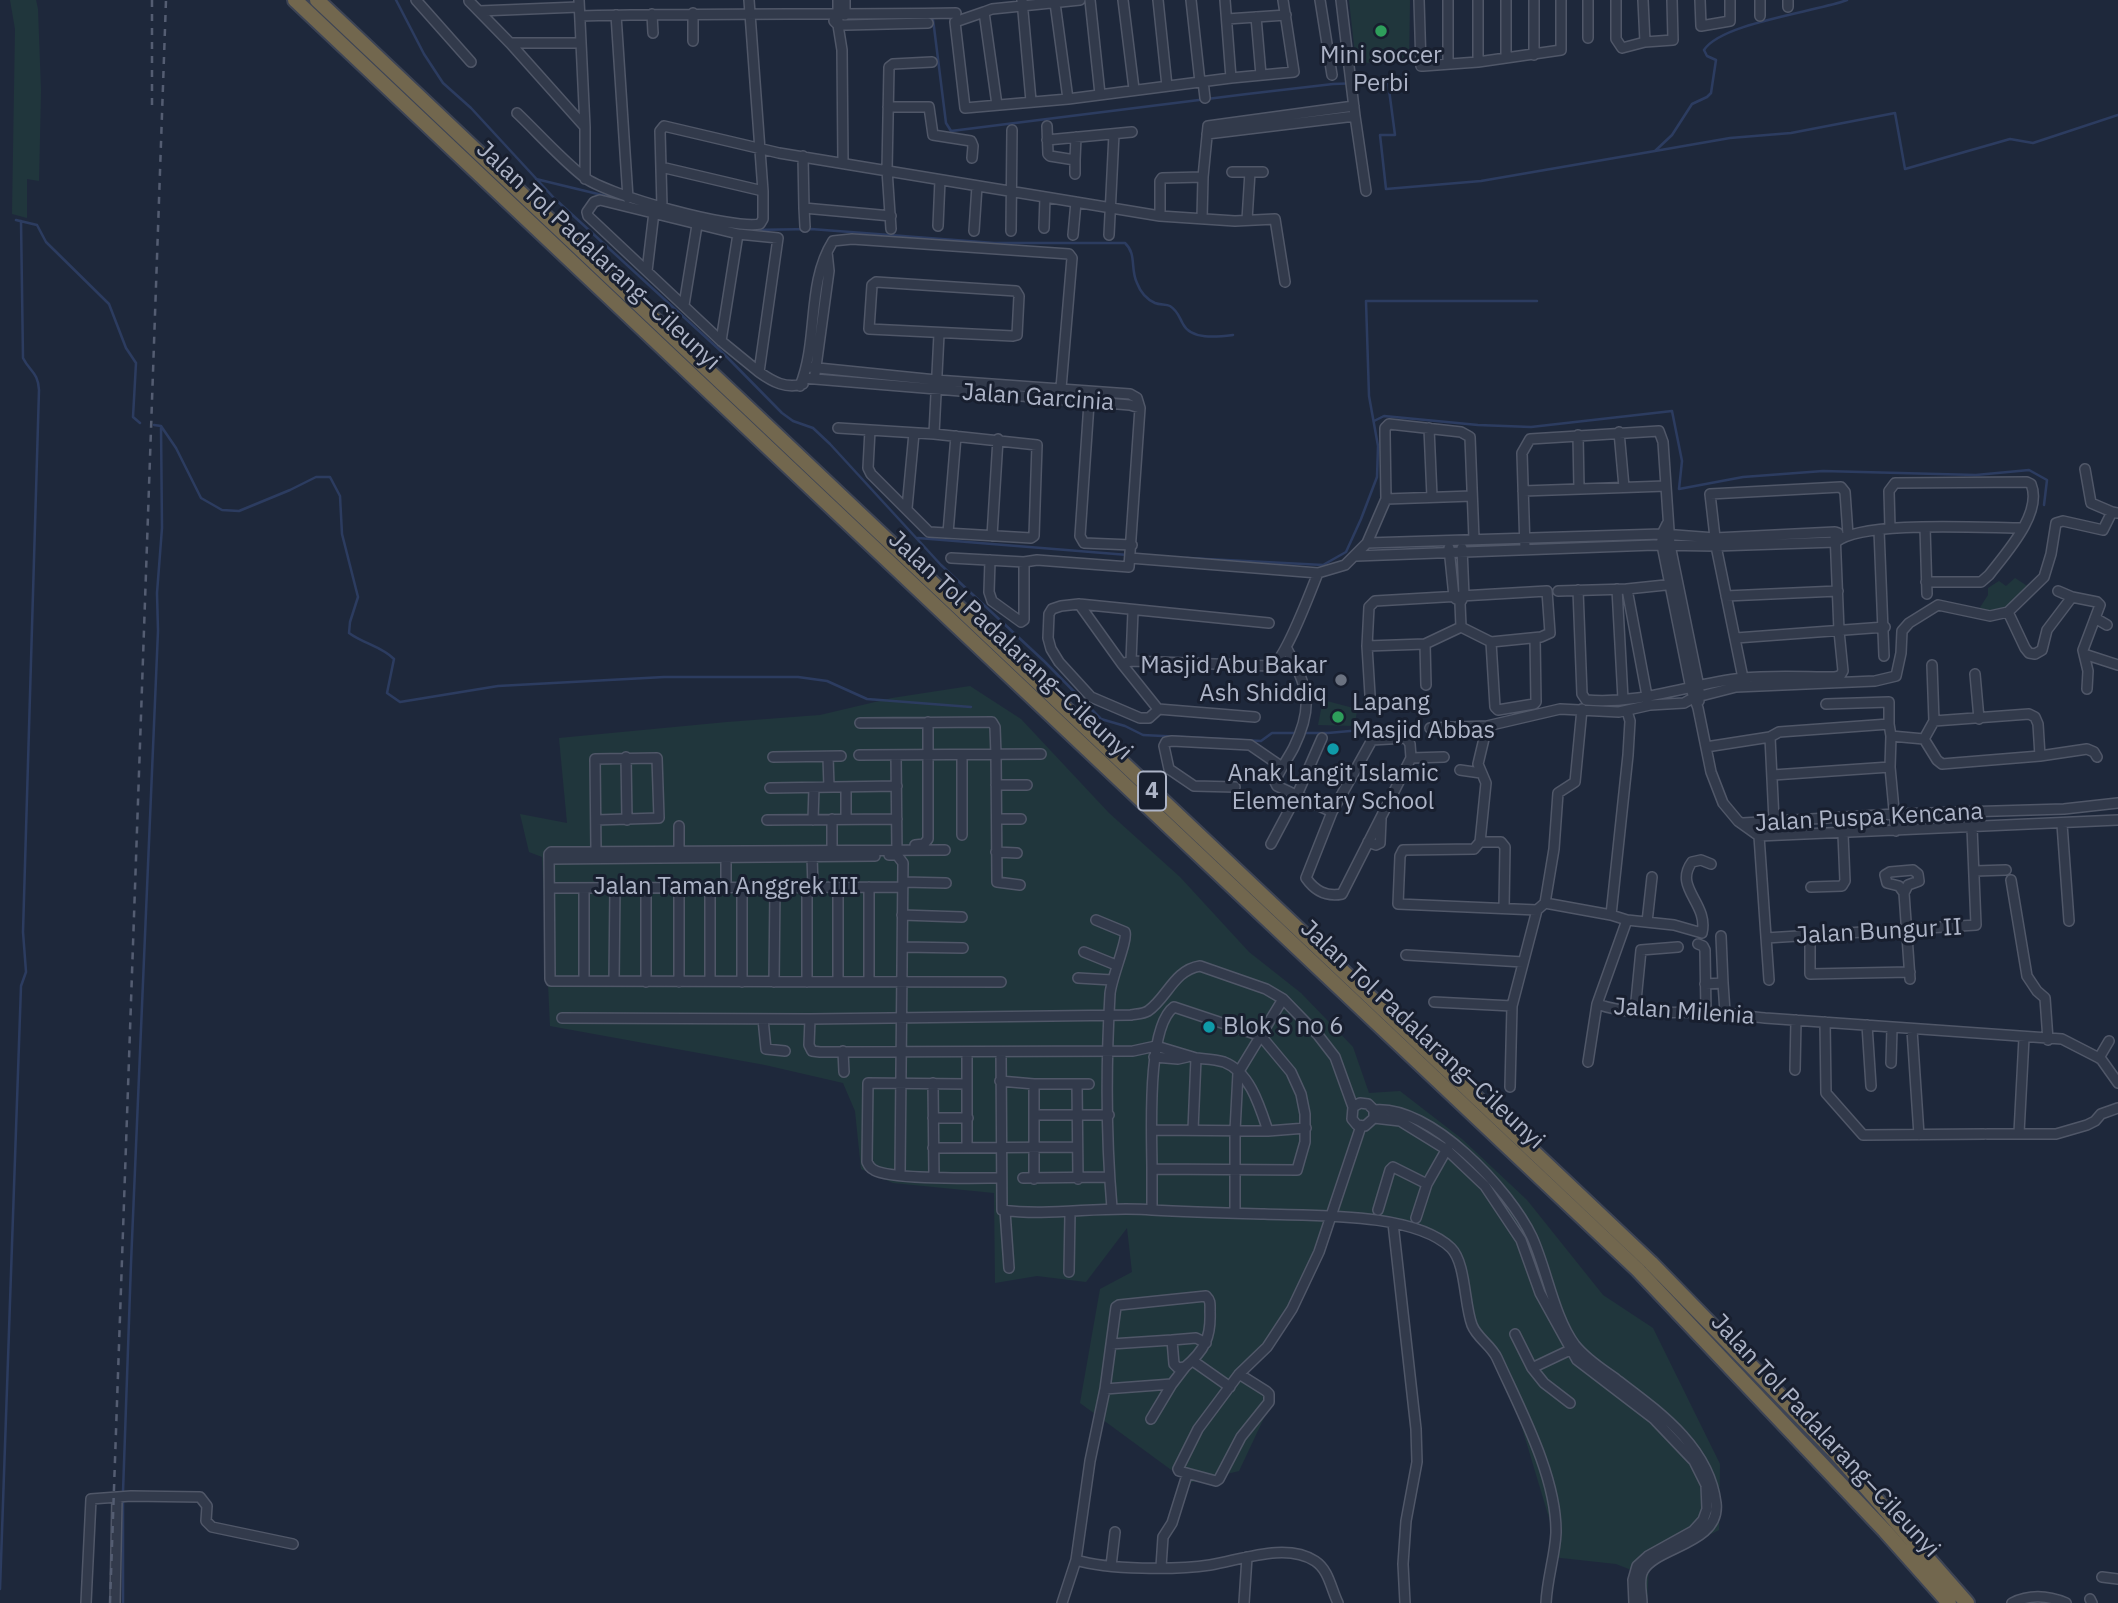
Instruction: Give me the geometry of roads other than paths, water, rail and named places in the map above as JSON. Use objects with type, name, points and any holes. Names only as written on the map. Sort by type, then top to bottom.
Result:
[{"type":"highway","name":"Jalan Tol Padalarang–Cileunyi","points":[[317,0],[1651,1264],[1833,1450],[1967,1603]]},
{"type":"highway","name":"Jalan Tol Padalarang–Cileunyi","points":[[300,5],[1637,1270],[1876,1521],[1949,1603]]},
{"type":"street","points":[[416,0],[471,62]]},
{"type":"street","points":[[658,209],[736,224],[756,225],[762,222],[760,148],[749,0]]},
{"type":"street","points":[[838,0],[841,17],[843,162]]},
{"type":"street","points":[[841,17],[845,0]]},
{"type":"street","points":[[1080,0],[1022,3],[992,9],[955,23],[965,108],[1068,99],[1231,78],[1294,75],[1283,0]]},
{"type":"street","points":[[1090,0],[1100,94]]},
{"type":"street","points":[[1123,0],[1134,89]]},
{"type":"street","points":[[1158,0],[1167,86]]},
{"type":"street","points":[[1191,0],[1205,98]]},
{"type":"street","points":[[1225,0],[1231,78]]},
{"type":"street","points":[[1320,0],[1332,75]]},
{"type":"street","points":[[1341,0],[1366,191]]},
{"type":"street","points":[[1419,0],[1421,66],[1478,62],[1561,50],[1561,0]]},
{"type":"street","points":[[1448,0],[1448,64]]},
{"type":"street","points":[[1478,0],[1478,62]]},
{"type":"street","points":[[1506,0],[1506,58]]},
{"type":"street","points":[[1534,0],[1534,55]]},
{"type":"street","points":[[1588,0],[1588,38]]},
{"type":"street","points":[[1616,0],[1616,39],[1618,45],[1627,47],[1645,42],[1673,40],[1672,0]]},
{"type":"street","points":[[1643,0],[1645,42]]},
{"type":"street","points":[[1700,0],[1701,26],[1729,22],[1730,0]]},
{"type":"street","points":[[1760,0],[1760,16]]},
{"type":"street","points":[[469,1],[585,127]]},
{"type":"street","points":[[1022,3],[1031,101]]},
{"type":"street","points":[[1055,3],[1068,99]]},
{"type":"street","points":[[479,11],[579,8],[616,15],[826,14],[929,23]]},
{"type":"street","points":[[579,8],[585,179]]},
{"type":"street","points":[[984,12],[997,105]]},
{"type":"street","points":[[693,13],[693,41]]},
{"type":"street","points":[[841,17],[956,13]]},
{"type":"street","points":[[652,14],[653,33]]},
{"type":"street","points":[[616,15],[628,198]]},
{"type":"street","points":[[1227,19],[1286,15]]},
{"type":"street","points":[[1256,17],[1261,75]]},
{"type":"street","points":[[1326,37],[1345,34]]},
{"type":"street","points":[[510,43],[581,43]]},
{"type":"street","points":[[891,229],[887,170],[889,67],[932,62]]},
{"type":"street","points":[[888,107],[929,107],[933,135],[971,141],[972,158]]},
{"type":"street","points":[[1202,219],[1203,177],[1210,125],[1355,111]]},
{"type":"street","points":[[517,113],[585,179],[697,225],[738,234],[777,237],[779,240],[759,372]]},
{"type":"street","points":[[1047,125],[1050,156],[1075,160]]},
{"type":"street","points":[[647,271],[658,209],[660,131],[664,126],[803,156],[1160,216],[1273,219],[1277,222],[1285,282]]},
{"type":"street","points":[[1011,231],[1012,130]]},
{"type":"street","points":[[1047,140],[1132,132]]},
{"type":"street","points":[[1109,235],[1114,134]]},
{"type":"street","points":[[1075,174],[1076,137]]},
{"type":"street","points":[[803,156],[805,227]]},
{"type":"street","points":[[661,167],[762,191]]},
{"type":"street","points":[[1233,172],[1263,172]]},
{"type":"street","points":[[1247,220],[1250,172]]},
{"type":"street","points":[[1160,216],[1162,178],[1203,177]]},
{"type":"street","points":[[938,226],[940,180]]},
{"type":"street","points":[[974,231],[976,186]]},
{"type":"street","points":[[1044,228],[1045,197]]},
{"type":"street","name":"Jalan Garcinia","points":[[658,209],[600,200],[594,202],[587,212],[588,216],[721,341],[773,382],[791,387],[806,381],[1061,388],[1130,394],[1137,398],[1140,408]]},
{"type":"street","points":[[1073,235],[1076,202]]},
{"type":"street","points":[[804,208],[891,216]]},
{"type":"street","points":[[684,305],[697,225]]},
{"type":"street","points":[[721,341],[738,234]]},
{"type":"street","points":[[806,381],[813,367],[819,269],[827,250],[838,239],[1069,254],[1072,258],[1060,400]]},
{"type":"street","points":[[879,282],[1016,291],[1019,296],[1017,335],[1013,337],[939,334],[869,329],[872,285],[879,282]]},
{"type":"street","points":[[934,434],[939,334]]},
{"type":"street","name":"Jalan Garcinia","points":[[813,367],[936,385],[1140,408]]},
{"type":"street","points":[[1089,402],[1080,536],[1084,542],[1130,555]]},
{"type":"street","points":[[1130,555],[1140,408]]},
{"type":"street","points":[[951,558],[1024,562],[1130,555],[1318,573],[1345,565],[1367,543],[1386,499],[1386,425],[1461,432],[1470,437],[1474,539]]},
{"type":"street","points":[[838,428],[870,430],[914,433],[934,434],[998,439],[1037,445],[1039,449],[1033,537],[929,532],[870,472],[870,430]]},
{"type":"street","points":[[1429,428],[1432,497]]},
{"type":"street","points":[[1525,549],[1522,453],[1530,439],[1659,431],[1664,442],[1666,545],[1711,772],[1723,803],[1738,821],[1743,823]]},
{"type":"street","points":[[1619,432],[1623,487]]},
{"type":"street","points":[[907,508],[914,433]]},
{"type":"street","points":[[1578,435],[1579,489]]},
{"type":"street","points":[[948,533],[956,436]]},
{"type":"street","points":[[992,536],[998,439]]},
{"type":"street","points":[[1578,590],[1584,698],[1589,700],[1696,693],[1736,687],[1884,679],[1898,673],[1901,634],[1905,626],[1938,605],[1990,616],[2008,612],[2044,577],[2056,523],[2063,521],[2103,530],[2115,512],[2091,503],[2085,469]]},
{"type":"street","points":[[1890,528],[1889,491],[1895,483],[2031,484],[2035,496],[2032,510],[2023,528],[1989,575],[1981,582],[1926,582]]},
{"type":"street","points":[[1523,491],[1666,486]]},
{"type":"street","points":[[1430,728],[1487,726],[1545,712],[1582,709],[1627,711],[1650,705],[1684,703],[1696,693],[1743,678],[1840,676],[1843,668],[1838,592],[1845,492],[1842,487],[1710,494],[1715,542],[1743,678]]},
{"type":"street","points":[[1386,499],[1472,495]]},
{"type":"street","points":[[1925,527],[1927,594]]},
{"type":"street","points":[[1356,556],[1840,536],[1890,528],[2023,528]]},
{"type":"street","points":[[1879,530],[1885,627],[1884,656]]},
{"type":"street","points":[[1367,543],[1666,531],[1715,542]]},
{"type":"street","points":[[1448,540],[1460,599]]},
{"type":"street","points":[[1461,540],[1461,626]]},
{"type":"street","points":[[990,560],[989,592],[992,601],[1021,622],[1024,620],[1024,562]]},
{"type":"street","points":[[1126,662],[1277,664],[1318,573]]},
{"type":"street","points":[[1558,591],[1673,584]]},
{"type":"street","points":[[1622,589],[1647,696]]},
{"type":"street","points":[[1622,589],[1623,699]]},
{"type":"street","points":[[1370,695],[1367,646],[1369,607],[1373,602],[1460,599],[1547,591],[1551,630],[1546,635],[1491,642],[1461,626]]},
{"type":"street","points":[[2058,591],[2097,602],[2100,606],[2083,650],[2088,671],[2087,690]]},
{"type":"street","points":[[1726,596],[1838,592]]},
{"type":"street","points":[[2008,612],[2025,648],[2029,653],[2038,654],[2047,630],[2072,597]]},
{"type":"street","points":[[1079,604],[1126,662],[1159,709]]},
{"type":"street","points":[[1255,717],[1159,709],[1149,718],[1140,718],[1095,700],[1059,662],[1049,643],[1049,614],[1056,607],[1079,604],[1269,623]]},
{"type":"street","points":[[1126,662],[1133,611]]},
{"type":"street","points":[[2095,618],[2107,625]]},
{"type":"street","points":[[1367,646],[1426,644],[1461,626]]},
{"type":"street","points":[[1736,638],[1885,627]]},
{"type":"street","points":[[1491,642],[1495,707],[1501,711],[1536,702],[1535,638]]},
{"type":"street","points":[[1426,644],[1426,685]]},
{"type":"street","points":[[1286,647],[1302,677],[1307,692],[1307,705],[1295,745],[1276,779],[1276,784],[1332,812]]},
{"type":"street","points":[[2084,654],[2118,664]]},
{"type":"street","points":[[1924,738],[1934,721],[1932,665]]},
{"type":"street","points":[[1975,674],[1979,719]]},
{"type":"street","points":[[1826,704],[1893,702],[1889,724],[1896,831]]},
{"type":"street","points":[[1510,1087],[1511,1006],[1537,910],[1545,903],[1554,849],[1559,793],[1575,782],[1582,709]]},
{"type":"street","points":[[1611,915],[1627,766],[1630,721],[1627,711]]},
{"type":"street","points":[[1934,721],[2029,714],[2035,717],[2038,724],[2040,756]]},
{"type":"street","points":[[896,850],[927,842],[928,722]]},
{"type":"street","points":[[860,723],[992,722],[995,727],[998,883],[1020,885]]},
{"type":"street","points":[[1706,747],[1770,737],[1785,731],[1889,724]]},
{"type":"street","points":[[1487,726],[1479,758],[1481,774],[1486,783],[1480,842],[1474,849],[1403,850],[1400,856],[1398,904],[1537,910]]},
{"type":"street","points":[[1891,736],[1924,738]]},
{"type":"street","points":[[1770,737],[1774,820]]},
{"type":"street","points":[[1271,844],[1297,795],[1322,738]]},
{"type":"street","points":[[1406,738],[1410,744],[1411,758],[1342,894],[1322,893],[1306,878],[1332,812],[1372,740],[1406,738]]},
{"type":"street","points":[[1924,738],[1942,764],[2040,756],[2087,749],[2097,757]]},
{"type":"street","points":[[1235,787],[1194,786],[1169,769],[1164,746],[1172,741],[1250,745],[1282,767]]},
{"type":"street","points":[[859,755],[1041,754]]},
{"type":"street","points":[[896,755],[896,850],[903,863],[900,1175]]},
{"type":"street","points":[[962,755],[962,835]]},
{"type":"street","points":[[773,757],[841,756]]},
{"type":"street","points":[[626,757],[627,820]]},
{"type":"street","points":[[828,757],[828,787]]},
{"type":"street","points":[[1411,758],[1444,757]]},
{"type":"street","points":[[596,820],[657,820],[658,759],[595,759],[596,851]]},
{"type":"street","points":[[1773,775],[1890,767]]},
{"type":"street","points":[[1460,770],[1481,774]]},
{"type":"street","points":[[996,785],[1027,785]]},
{"type":"street","points":[[770,788],[897,786]]},
{"type":"street","points":[[846,787],[846,819]]},
{"type":"street","points":[[813,820],[814,788]]},
{"type":"street","points":[[2117,803],[2117,820]]},
{"type":"street","name":"Jalan Puspa Kencana","points":[[1743,823],[1895,814],[2064,809],[2117,803]]},
{"type":"street","points":[[767,820],[897,819]]},
{"type":"street","points":[[997,819],[1021,819]]},
{"type":"street","points":[[831,820],[832,854]]},
{"type":"street","name":"Jalan Puspa Kencana","points":[[1743,823],[1759,836],[2117,820]]},
{"type":"street","points":[[1762,821],[1759,836],[1769,980]]},
{"type":"street","points":[[2062,824],[2069,921]]},
{"type":"street","points":[[679,826],[679,852]]},
{"type":"street","name":"Jalan Bungur II","points":[[1766,938],[1976,925],[1972,827]]},
{"type":"street","points":[[1811,887],[1836,888],[1846,881],[1843,834]]},
{"type":"street","points":[[1480,842],[1501,842],[1505,847],[1504,908]]},
{"type":"street","points":[[945,850],[832,854],[551,852],[550,979],[646,982],[1001,982]]},
{"type":"street","points":[[996,852],[1017,853]]},
{"type":"street","points":[[550,859],[726,859],[812,854]]},
{"type":"street","points":[[807,982],[812,854]]},
{"type":"street","points":[[726,859],[726,888]]},
{"type":"street","points":[[1545,903],[1626,920],[1674,925],[1702,933],[1704,916],[1689,889],[1686,873],[1692,862],[1701,860],[1711,864]]},
{"type":"street","points":[[1975,871],[2006,870]]},
{"type":"street","points":[[1647,922],[1652,877]]},
{"type":"street","points":[[2011,880],[2027,976],[2045,998],[2048,1040]]},
{"type":"street","name":"Jalan Taman Anggrek III","points":[[550,888],[810,888],[946,884]]},
{"type":"street","points":[[614,981],[615,887]]},
{"type":"street","points":[[646,887],[646,982]]},
{"type":"street","points":[[679,887],[679,982]]},
{"type":"street","points":[[709,981],[710,887]]},
{"type":"street","points":[[838,887],[838,981]]},
{"type":"street","points":[[869,887],[869,981]]},
{"type":"street","points":[[584,888],[584,981]]},
{"type":"street","points":[[741,982],[742,888]]},
{"type":"street","points":[[774,982],[775,888]]},
{"type":"street","points":[[1810,936],[1810,974],[1910,976],[1904,893]]},
{"type":"street","points":[[902,915],[962,916]]},
{"type":"street","points":[[1096,920],[1120,929],[1126,935],[1112,980],[1108,1051],[1109,1177],[1112,1208]]},
{"type":"street","name":"Jalan Milenia","points":[[1626,920],[1597,1004],[1635,1011],[1725,1012],[1912,1030],[1941,1029],[2066,1040],[2099,1058],[2118,1083]]},
{"type":"street","points":[[1721,936],[1725,1012]]},
{"type":"street","points":[[1698,944],[1703,946],[1704,950],[1706,1012]]},
{"type":"street","points":[[902,947],[963,948]]},
{"type":"street","points":[[1635,1011],[1641,950],[1678,947]]},
{"type":"street","points":[[1084,952],[1116,965]]},
{"type":"street","points":[[1406,956],[1523,962]]},
{"type":"street","points":[[562,1018],[810,1019],[1131,1015],[1149,1010],[1184,972],[1200,966],[1266,989],[1283,999],[1335,1057],[1357,1105]]},
{"type":"street","points":[[1078,978],[1112,980]]},
{"type":"street","points":[[1705,984],[1723,983]]},
{"type":"street","points":[[1235,1213],[1238,1073],[1283,999]]},
{"type":"street","points":[[1434,1002],[1511,1006]]},
{"type":"street","points":[[1588,1062],[1597,1004]]},
{"type":"street","points":[[1152,1169],[1297,1170],[1306,1128],[1301,1094],[1296,1081],[1261,1037],[1174,1007],[1169,1011],[1154,1057],[1152,1130],[1152,1169],[1152,1210]]},
{"type":"street","points":[[762,1019],[766,1049],[785,1051]]},
{"type":"street","points":[[810,1019],[809,1045],[812,1051],[1108,1051],[1149,1049],[1156,1046],[1225,1063],[1238,1073],[1256,1097],[1268,1131]]},
{"type":"street","points":[[1796,1020],[1796,1070]]},
{"type":"street","points":[[1825,1022],[1826,1093],[1863,1135],[2019,1133],[2046,1136],[2095,1121],[2101,1114],[2118,1108]]},
{"type":"street","points":[[1867,1026],[1871,1086]]},
{"type":"street","points":[[1891,1062],[1892,1028]]},
{"type":"street","points":[[1912,1030],[1920,1135]]},
{"type":"street","points":[[2019,1133],[2024,1038]]},
{"type":"street","points":[[2099,1058],[2109,1041]]},
{"type":"street","points":[[843,1051],[844,1072]]},
{"type":"street","points":[[967,1052],[967,1147]]},
{"type":"street","points":[[1000,1052],[1000,1178],[1001,1209],[1005,1211],[1070,1213],[1120,1207],[1331,1217],[1393,1223],[1425,1232],[1452,1249],[1459,1266],[1473,1328],[1494,1351],[1553,1494],[1556,1535],[1546,1603]]},
{"type":"street","points":[[1154,1057],[1192,1057]]},
{"type":"street","points":[[1192,1057],[1193,1130]]},
{"type":"street","points":[[1000,1081],[1089,1084]]},
{"type":"street","points":[[967,1084],[871,1083],[867,1088],[867,1162],[877,1172],[900,1175],[1000,1178]]},
{"type":"street","points":[[933,1083],[934,1177]]},
{"type":"street","points":[[1034,1084],[1034,1179]]},
{"type":"street","points":[[1077,1084],[1078,1179]]},
{"type":"street","points":[[1357,1105],[1368,1104],[1374,1114]]},
{"type":"street","points":[[1357,1105],[1351,1115],[1358,1124],[1369,1125],[1374,1114],[1386,1109],[1409,1116],[1485,1172],[1522,1218],[1533,1239],[1561,1316],[1576,1346],[1587,1358],[1660,1412],[1693,1447],[1705,1466],[1712,1483],[1716,1506],[1711,1522],[1701,1534],[1650,1563],[1643,1570],[1637,1580],[1642,1603]]},
{"type":"street","points":[[1034,1115],[1109,1115]]},
{"type":"street","points":[[933,1118],[968,1118]]},
{"type":"street","points":[[1239,1374],[1266,1391],[1269,1394],[1269,1402],[1241,1437],[1219,1479],[1216,1481],[1187,1475],[1178,1470],[1198,1429],[1239,1374],[1263,1352],[1292,1309],[1319,1252],[1358,1124]]},
{"type":"street","points":[[1152,1130],[1268,1131],[1306,1128]]},
{"type":"street","points":[[933,1148],[1077,1147]]},
{"type":"street","points":[[1416,1219],[1427,1184],[1449,1147]]},
{"type":"street","points":[[1449,1147],[1485,1186],[1510,1220],[1521,1240],[1539,1293],[1577,1360],[1654,1419],[1688,1452],[1706,1485],[1707,1508],[1703,1520],[1693,1531],[1648,1556],[1637,1566],[1634,1603]]},
{"type":"street","points":[[1378,1210],[1393,1167],[1427,1184]]},
{"type":"street","points":[[1023,1178],[1109,1177]]},
{"type":"street","points":[[1005,1211],[1009,1268]]},
{"type":"street","points":[[1069,1272],[1070,1213]]},
{"type":"street","points":[[1393,1223],[1416,1429],[1417,1462],[1406,1521],[1403,1564],[1405,1603]]},
{"type":"street","points":[[1062,1603],[1076,1560],[1116,1307],[1206,1296],[1210,1300],[1211,1332],[1206,1343],[1172,1384],[1151,1419]]},
{"type":"street","points":[[1515,1334],[1532,1368],[1544,1382],[1570,1403]]},
{"type":"street","points":[[1111,1344],[1196,1338],[1206,1343]]},
{"type":"street","points":[[1172,1340],[1174,1364],[1178,1368],[1189,1364],[1230,1387]]},
{"type":"street","points":[[1532,1368],[1570,1350]]},
{"type":"street","points":[[1105,1390],[1172,1384]]},
{"type":"street","points":[[1161,1567],[1163,1537],[1172,1523],[1187,1475]]},
{"type":"street","points":[[114,1603],[121,1497]]},
{"type":"street","points":[[86,1603],[91,1499],[200,1497],[207,1506],[206,1521],[212,1527],[293,1544]]},
{"type":"street","points":[[1111,1566],[1115,1532]]},
{"type":"street","points":[[1076,1560],[1111,1566],[1161,1567],[1209,1565],[1274,1553],[1291,1554],[1315,1561],[1328,1576],[1338,1603]]},
{"type":"street","points":[[1244,1603],[1247,1557]]},
{"type":"street","points":[[2102,1577],[2118,1579]]},
{"type":"street","points":[[2012,1603],[2044,1596],[2066,1603]]},
{"type":"waterway","points":[[396,0],[424,54],[443,83],[471,108],[554,198],[723,353],[782,413],[793,421],[813,428],[830,444],[941,565],[1045,662],[1101,719],[1143,735],[1261,741],[1272,733],[1361,730]]},
{"type":"waterway","points":[[925,19],[933,20],[946,123],[951,131],[1333,84],[1388,82],[1395,135],[1380,135],[1386,189],[1481,181],[1655,151],[1672,135],[1692,104],[1711,93],[1716,60],[1707,56],[1704,50],[1714,41],[1748,25],[1847,0]]},
{"type":"waterway","points":[[1655,151],[1730,138],[1791,133],[1895,113],[1905,169],[2010,139],[2033,143],[2118,115]]},
{"type":"waterway","points":[[536,179],[635,203]]},
{"type":"waterway","points":[[16,220],[37,225],[46,242],[109,304],[126,348],[136,363],[133,417],[140,423]]},
{"type":"waterway","points":[[0,1589],[21,986],[26,972],[23,932],[39,390],[35,376],[23,358],[21,221]]},
{"type":"waterway","points":[[729,228],[811,229],[994,243],[1125,243],[1131,252],[1137,283],[1149,299],[1173,308],[1192,333],[1205,336],[1233,335]]},
{"type":"waterway","points":[[1187,558],[1323,565],[1346,552],[1377,477],[1378,446],[1369,396],[1366,301],[1537,301]]},
{"type":"waterway","points":[[1374,421],[1384,416],[1531,427],[1672,411],[1682,461],[1679,489],[1743,477],[1823,471],[1976,475],[2029,470],[2047,480],[2044,505]]},
{"type":"waterway","points":[[154,425],[161,426],[176,448],[201,498],[222,510],[239,511],[316,477],[330,477],[340,496],[342,534],[358,597],[349,633],[394,659],[387,693],[400,702],[498,686],[664,677],[798,677],[827,681],[867,699],[971,707]]},
{"type":"waterway","points":[[123,1603],[123,1492],[131,1263],[158,631],[157,593],[162,528],[161,426]]},
{"type":"waterway","points":[[918,538],[1128,555]]},
{"type":"railway","points":[[152,0],[152,112]]},
{"type":"railway","points":[[110,1603],[166,0]]},
{"type":"place","name":"Mini soccer Perbi","points":[[1381,31]]},
{"type":"place","name":"Masjid Abu Bakar Ash Shiddiq","points":[[1341,680]]},
{"type":"place","name":"Lapang Masjid Abbas","points":[[1338,717]]},
{"type":"place","name":"Anak Langit Islamic Elementary School","points":[[1333,749]]},
{"type":"place","name":"Blok S no 6","points":[[1209,1027]]}]
